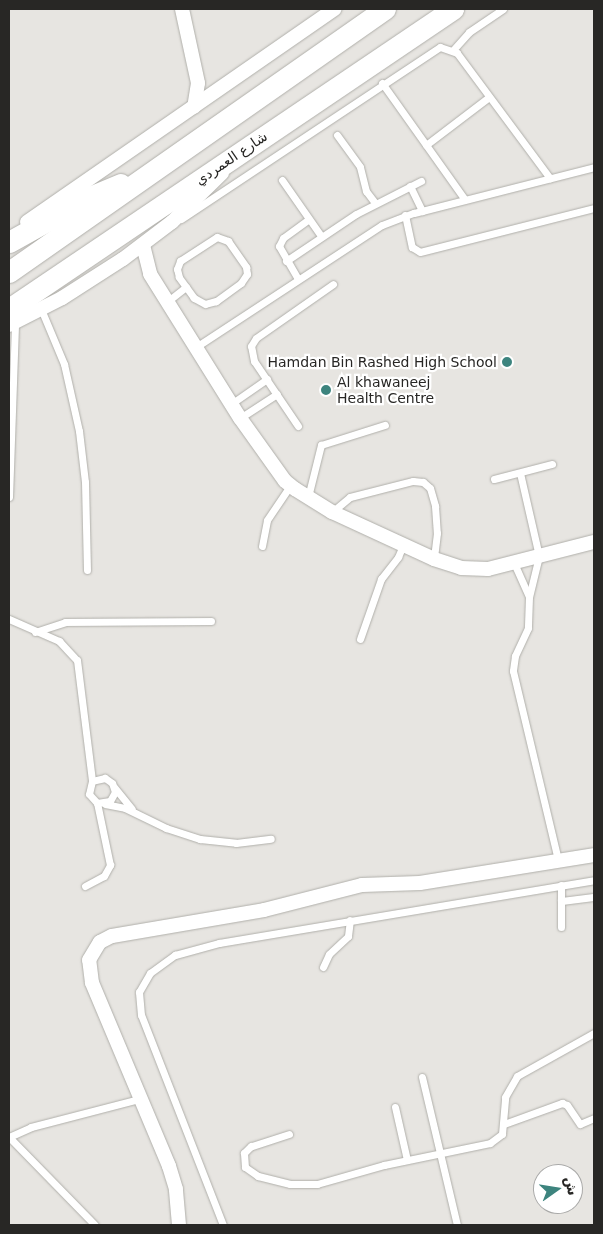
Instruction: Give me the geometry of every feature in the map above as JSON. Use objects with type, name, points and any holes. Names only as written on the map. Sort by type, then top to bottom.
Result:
[{"type":"main road","points":[[9,272],[385,9]]},
{"type":"main road","name":"شارع العمردي","points":[[11,319],[240,152],[453,9]]},
{"type":"main road","points":[[9,242],[104,190],[147,176]]},
{"type":"street","points":[[182,9],[197,78],[194,107]]},
{"type":"street","points":[[9,234],[335,9]]},
{"type":"street","points":[[197,78],[206,84],[222,88]]},
{"type":"street","points":[[11,319],[41,309],[103,273],[143,245],[172,222],[240,152]]},
{"type":"street","points":[[143,245],[147,267],[240,418],[290,486],[332,512],[434,559],[479,570],[594,542]]},
{"type":"street","points":[[179,1225],[173,1178],[139,1099],[89,973],[92,953],[106,938],[264,910],[357,886],[420,883],[594,855]]},
{"type":"lane","points":[[453,50],[469,32],[503,9]]},
{"type":"lane","points":[[172,222],[192,213],[436,48],[453,50],[550,178]]},
{"type":"lane","points":[[382,83],[465,200]]},
{"type":"lane","points":[[426,144],[489,97]]},
{"type":"lane","points":[[337,135],[360,167],[366,191],[375,204]]},
{"type":"lane","points":[[196,347],[371,230],[405,215],[594,167]]},
{"type":"lane","points":[[566,174],[594,171]]},
{"type":"lane","points":[[282,180],[321,236]]},
{"type":"lane","points":[[286,262],[321,236],[375,204],[421,181]]},
{"type":"lane","points":[[410,186],[422,211]]},
{"type":"lane","points":[[405,215],[412,247],[420,252],[594,208]]},
{"type":"lane","points":[[298,279],[280,252],[280,243],[309,219]]},
{"type":"lane","points":[[213,238],[228,242],[246,268],[244,281],[209,304],[197,301],[186,288],[177,273],[178,265],[213,238]]},
{"type":"lane","points":[[298,426],[251,356],[253,342],[333,284]]},
{"type":"lane","points":[[168,301],[186,288]]},
{"type":"lane","points":[[41,309],[64,364],[79,431],[85,482],[87,570]]},
{"type":"lane","points":[[9,497],[11,319]]},
{"type":"lane","points":[[231,404],[267,380]]},
{"type":"lane","points":[[240,418],[277,394]]},
{"type":"lane","points":[[308,497],[321,445],[385,424]]},
{"type":"lane","points":[[494,479],[552,464]]},
{"type":"lane","points":[[520,473],[539,556],[529,597],[528,628],[515,656],[513,671],[558,860]]},
{"type":"lane","points":[[332,512],[350,497],[413,481],[422,482],[430,488],[435,506],[437,532],[434,559]]},
{"type":"lane","points":[[262,546],[267,520],[290,486]]},
{"type":"lane","points":[[360,640],[381,578],[398,557],[403,544]]},
{"type":"lane","points":[[514,563],[529,597]]},
{"type":"lane","points":[[9,620],[66,646],[77,660],[92,782],[88,794],[97,803],[110,865],[104,876],[85,886]]},
{"type":"lane","points":[[36,632],[65,622],[211,621]]},
{"type":"lane","points":[[92,782],[105,778],[134,811]]},
{"type":"lane","points":[[105,804],[113,797],[114,787]]},
{"type":"lane","points":[[97,803],[134,811],[166,828],[200,839],[236,843],[271,840]]},
{"type":"lane","points":[[223,1225],[141,1015],[138,1000],[142,985],[157,966],[184,951],[350,920],[594,880]]},
{"type":"lane","points":[[561,885],[561,927]]},
{"type":"lane","points":[[561,901],[594,897]]},
{"type":"lane","points":[[323,967],[329,954],[348,936],[350,920]]},
{"type":"lane","points":[[289,1134],[251,1146],[244,1153],[246,1166],[264,1178],[304,1185],[330,1182],[406,1160],[495,1141],[502,1134],[505,1097],[517,1076],[594,1033]]},
{"type":"lane","points":[[422,1077],[457,1225]]},
{"type":"lane","points":[[95,1225],[9,1137],[31,1127],[139,1099]]},
{"type":"lane","points":[[504,1124],[562,1103],[567,1106],[580,1124],[594,1118]]},
{"type":"lane","points":[[395,1107],[406,1160]]},
{"type":"place","name":"Hamdan Bin Rashed High School","points":[[507,362]]},
{"type":"place","name":"Al khawaneej Health Centre","points":[[326,390]]}]
